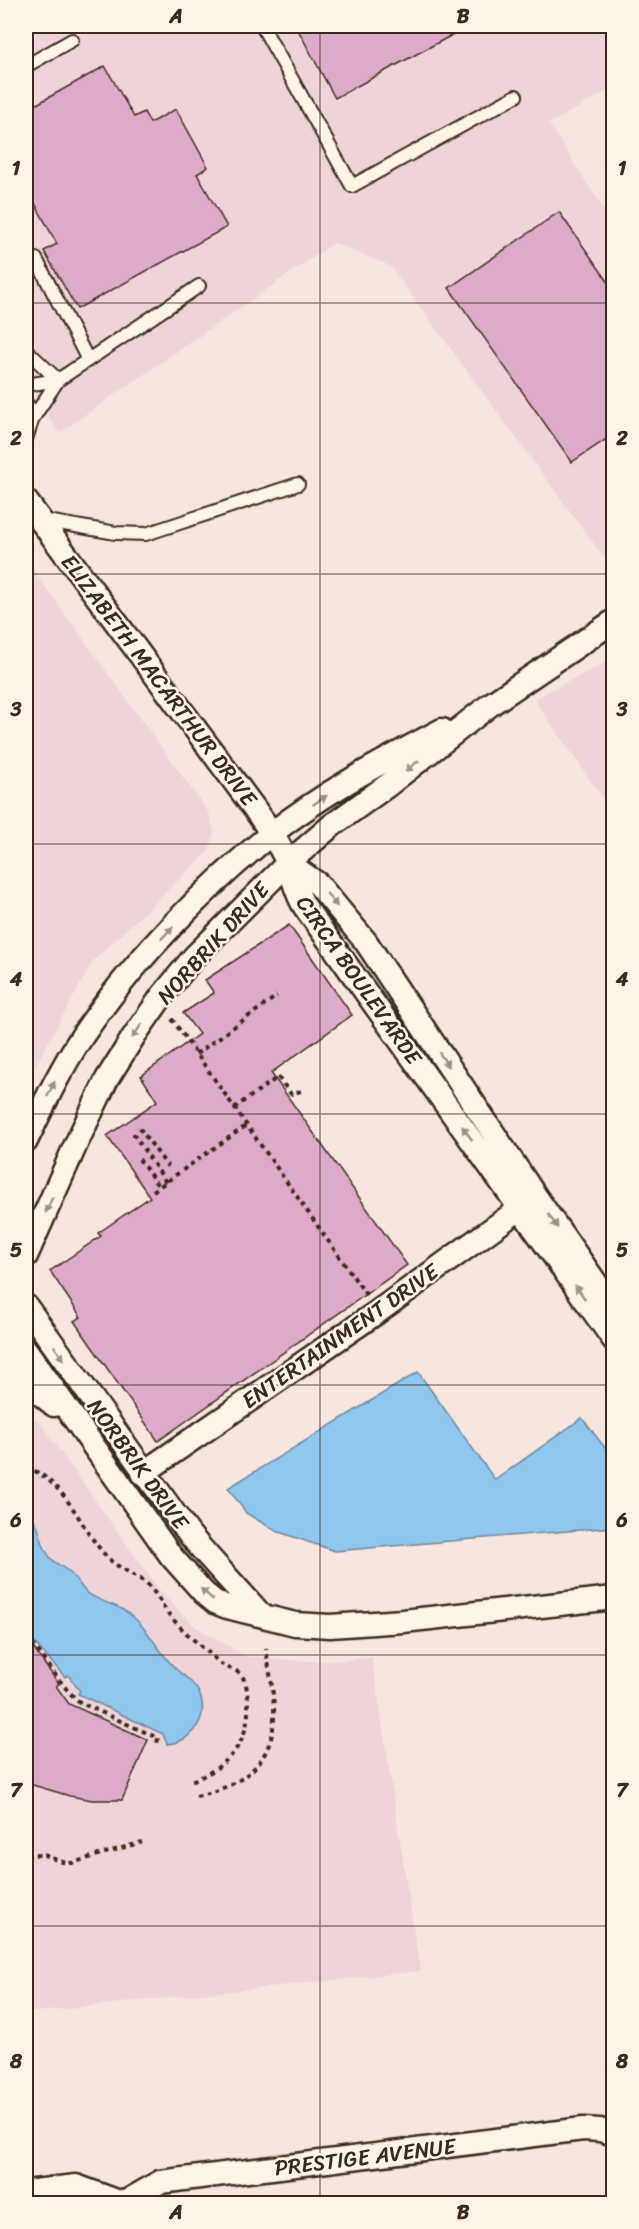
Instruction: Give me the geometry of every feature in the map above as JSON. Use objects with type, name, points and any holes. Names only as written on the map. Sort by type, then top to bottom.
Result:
[{"type":"street","name":"ELIZABETH MACARTHUR DRIVE","points":[[26,501],[272,834],[288,863]]},
{"type":"street","name":"NORBRIK DRIVE","points":[[26,1256],[107,1079],[162,996],[194,957],[288,863],[331,825],[388,785],[491,704],[614,621]]},
{"type":"street","name":"NORBRIK DRIVE","points":[[26,1141],[62,1068],[91,1022],[123,981],[180,918],[231,868],[272,834],[376,764],[491,704]]},
{"type":"street","name":"CIRCA BOULEVARDE","points":[[288,863],[318,884],[366,942],[614,1340]]},
{"type":"street","name":"CIRCA BOULEVARDE","points":[[529,1203],[614,1309]]},
{"type":"street","name":"ENTERTAINMENT DRIVE","points":[[143,1473],[529,1203]]},
{"type":"street","name":"NORBRIK DRIVE","points":[[26,1305],[143,1473],[189,1534],[260,1614]]},
{"type":"street","name":"NORBRIK DRIVE","points":[[26,1350],[171,1556],[215,1602],[295,1624],[340,1625],[403,1621],[614,1598]]},
{"type":"street","name":"NORBRIK DRIVE","points":[[26,1382],[79,1425]]},
{"type":"street","name":"PRESTIGE AVENUE","points":[[122,2203],[160,2182],[582,2129],[614,2134]]},
{"type":"street","points":[[26,2192],[76,2186],[122,2203]]},
{"type":"lane","points":[[262,26],[351,186],[516,96]]},
{"type":"lane","points":[[26,66],[72,40]]},
{"type":"lane","points":[[36,259],[88,360]]},
{"type":"lane","points":[[26,439],[33,418],[58,380],[200,286]]},
{"type":"lane","points":[[26,350],[58,380]]},
{"type":"lane","points":[[26,385],[58,380]]},
{"type":"lane","points":[[26,403],[33,418]]},
{"type":"lane","points":[[40,520],[116,533],[146,534],[298,484]]},
{"type":"path","points":[[196,1053],[277,996]]},
{"type":"path","points":[[172,1019],[376,1312]]},
{"type":"path","points":[[234,1108],[278,1077],[291,1094],[305,1090]]},
{"type":"path","points":[[153,1191],[247,1125]]},
{"type":"path","points":[[166,1182],[134,1136],[141,1130],[168,1167]]},
{"type":"path","points":[[139,1159],[159,1187]]},
{"type":"path","points":[[26,1467],[44,1476],[67,1498],[107,1558],[146,1583],[172,1618],[192,1638],[223,1665],[241,1674],[245,1681],[248,1720],[240,1744],[221,1766],[191,1781]]},
{"type":"path","points":[[26,1637],[50,1664],[73,1697],[81,1703],[158,1738],[157,1744]]},
{"type":"path","points":[[196,1796],[232,1786],[258,1764],[266,1750],[274,1717],[266,1648]]},
{"type":"path","points":[[26,1857],[43,1854],[72,1863],[142,1842]]},
{"type":"shaded area","points":[[42,26],[613,26],[613,88],[549,124],[613,224],[613,570],[390,266],[334,243],[59,433],[26,382],[26,35]]},
{"type":"shaded area","points":[[26,560],[209,813],[214,832],[209,851],[93,961],[26,1083]]},
{"type":"shaded area","points":[[613,659],[613,813],[534,699]]},
{"type":"shaded area","points":[[26,1410],[41,1424],[162,1594],[196,1627],[246,1656],[302,1661],[339,1661],[372,1657],[420,1971],[26,2013]]},
{"type":"water","points":[[418,1372],[495,1480],[582,1418],[613,1458],[613,1527],[335,1551],[276,1531],[246,1513],[228,1488]]},
{"type":"water","points":[[26,1512],[37,1525],[43,1545],[51,1558],[71,1574],[89,1594],[135,1618],[170,1663],[196,1687],[201,1699],[202,1715],[197,1726],[184,1739],[167,1744],[163,1734],[78,1694],[80,1691],[68,1675],[65,1677],[26,1633]]},
{"type":"building","points":[[296,26],[469,26],[335,98]]},
{"type":"building","points":[[105,66],[134,117],[144,112],[150,123],[176,109],[208,167],[197,174],[227,227],[77,309],[44,251],[57,244],[26,187],[26,110]]},
{"type":"building","points":[[559,212],[614,290],[614,434],[572,462],[449,288]]},
{"type":"building","points":[[289,925],[352,1015],[271,1073],[407,1265],[158,1441],[74,1321],[81,1317],[50,1271],[101,1236],[98,1233],[150,1197],[107,1136],[157,1101],[141,1076],[199,1034],[183,1013],[214,993],[205,980]]},
{"type":"building","points":[[26,1638],[59,1684],[56,1686],[69,1704],[148,1740],[122,1800],[92,1800],[26,1783]]}]
